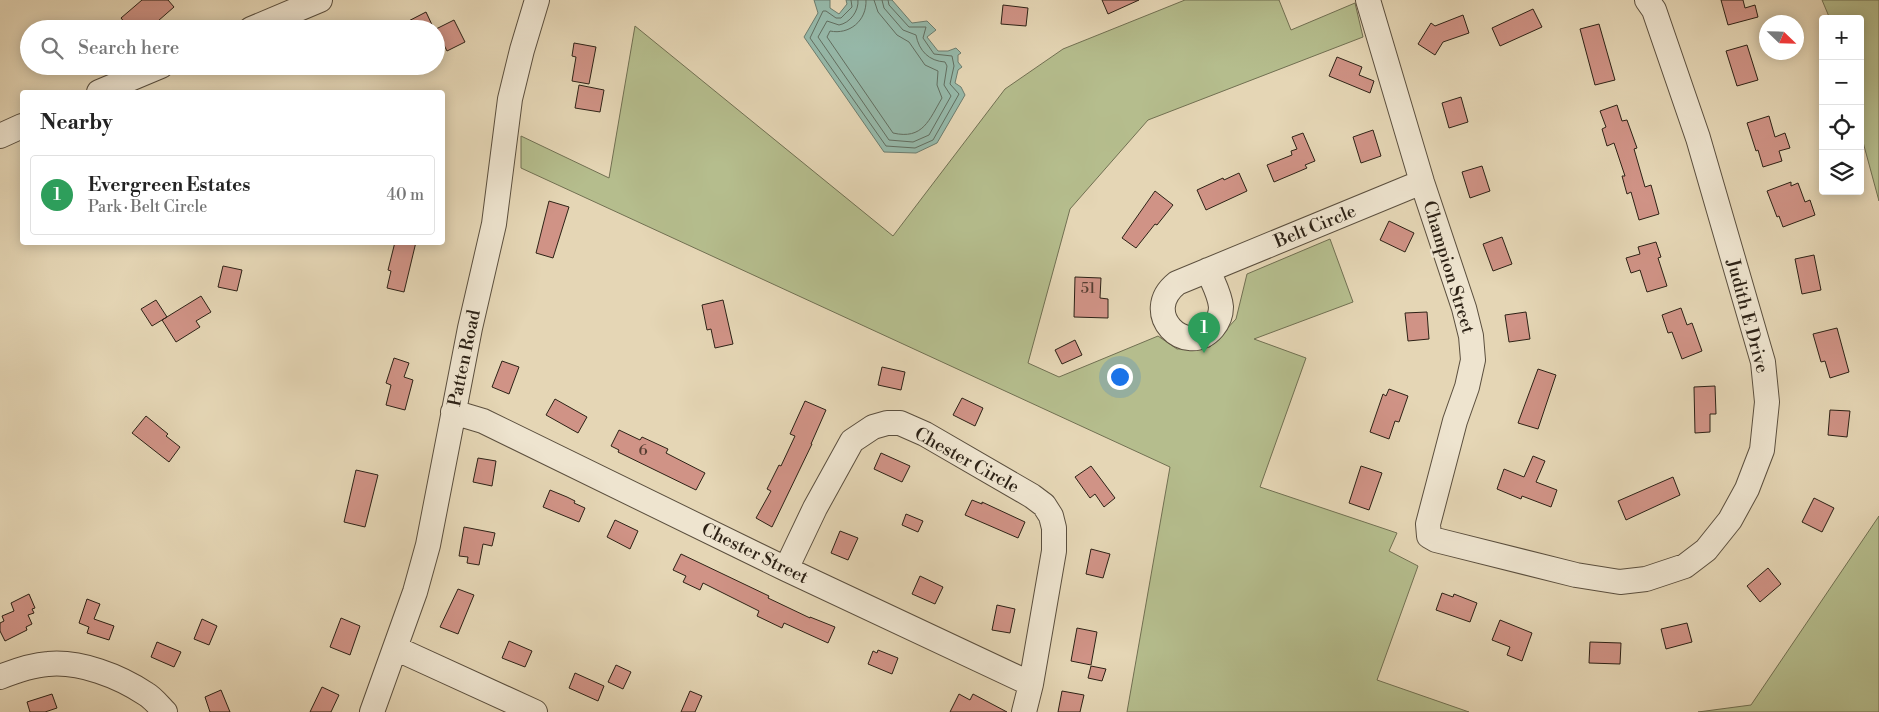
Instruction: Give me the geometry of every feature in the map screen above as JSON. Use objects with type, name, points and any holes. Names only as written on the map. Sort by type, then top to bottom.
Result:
[{"type":"street","points":[[272,20],[320,0]]},
{"type":"street","name":"Patten Road","points":[[372,712],[415,592],[428,545],[453,412],[494,224],[510,99],[537,0]]},
{"type":"street","name":"Judith E Drive","points":[[1429,536],[1436,540],[1576,575],[1620,582],[1646,579],[1685,566],[1706,550],[1730,520],[1747,488],[1762,450],[1767,402],[1763,362],[1698,138],[1654,10],[1647,0]]},
{"type":"street","name":"Champion Street","points":[[1375,2],[1422,182],[1464,308],[1471,336],[1473,360],[1428,524],[1429,536]]},
{"type":"street","points":[[104,90],[140,75]]},
{"type":"street","points":[[0,136],[20,127]]},
{"type":"street","name":"Belt Circle","points":[[1208,270],[1422,182]]},
{"type":"street","name":"Chester Street","points":[[453,412],[483,421],[786,569],[1031,684]]},
{"type":"street","name":"Chester Circle","points":[[786,569],[815,508],[852,441],[873,427],[887,423],[900,423],[925,434],[1032,496],[1044,505],[1051,516],[1054,528],[1054,551],[1031,684]]},
{"type":"street","points":[[396,648],[535,712]]},
{"type":"street","points":[[0,677],[16,670],[48,664],[75,664],[114,678],[147,694],[165,712]]},
{"type":"street","points":[[1024,712],[1031,684]]},
{"type":"green space","points":[[1185,0],[1279,0],[1291,30],[1355,3],[1363,37],[1148,120],[1070,209],[1028,363],[1059,377],[1158,336],[1177,349],[1210,347],[1236,319],[1247,274],[1330,239],[1353,302],[1254,339],[1306,358],[1260,487],[1397,533],[1389,551],[1418,566],[1377,680],[1469,712],[1127,712],[1170,467],[521,168],[521,136],[609,178],[635,26],[893,236],[1005,89],[1063,49]]},
{"type":"green space","points":[[1822,0],[1879,0],[1879,201],[1864,146],[1864,15],[1828,15]]},
{"type":"green space","points":[[1879,516],[1879,712],[1698,712],[1751,705]]},
{"type":"water","points":[[814,0],[830,0],[830,8],[839,14],[847,4],[846,0],[892,0],[912,23],[927,21],[936,30],[927,37],[938,51],[948,51],[956,48],[961,53],[958,55],[958,62],[962,67],[958,70],[955,83],[961,87],[965,95],[937,143],[916,153],[884,152],[804,37],[818,13]]},
{"type":"building","points":[[142,0],[168,0],[174,7],[159,20],[123,20],[121,18]]},
{"type":"building","points":[[1102,0],[1139,0],[1108,14]]},
{"type":"building","points":[[1721,0],[1743,0],[1745,8],[1755,5],[1758,17],[1728,25]]},
{"type":"building","points":[[1003,5],[1028,8],[1026,26],[1001,24]]},
{"type":"building","points":[[1533,9],[1542,27],[1500,46],[1492,28]]},
{"type":"building","points":[[426,12],[430,20],[410,20]]},
{"type":"building","points":[[1463,15],[1469,33],[1443,42],[1435,55],[1418,44],[1431,23],[1435,26]]},
{"type":"building","points":[[454,20],[465,42],[447,51],[445,47],[445,24]]},
{"type":"building","points":[[1599,24],[1615,80],[1595,85],[1580,29]]},
{"type":"building","points":[[574,43],[596,47],[589,84],[572,81],[576,57],[572,56]]},
{"type":"building","points":[[1747,45],[1758,80],[1737,86],[1726,51]]},
{"type":"building","points":[[1337,57],[1362,67],[1359,75],[1374,81],[1370,93],[1329,76]]},
{"type":"building","points":[[579,85],[604,90],[600,112],[575,108]]},
{"type":"building","points":[[1461,97],[1468,122],[1449,128],[1442,103]]},
{"type":"building","points":[[1617,105],[1622,121],[1627,120],[1637,148],[1634,149],[1645,187],[1651,185],[1659,214],[1639,220],[1631,192],[1627,194],[1622,176],[1625,176],[1614,143],[1607,146],[1602,129],[1606,127],[1600,111]]},
{"type":"building","points":[[1769,116],[1775,137],[1785,133],[1790,148],[1779,151],[1782,161],[1763,167],[1747,123]]},
{"type":"building","points":[[1373,130],[1381,156],[1361,163],[1353,137]]},
{"type":"building","points":[[1303,133],[1315,161],[1305,165],[1307,168],[1274,182],[1267,165],[1292,155],[1291,151],[1297,149],[1292,137]]},
{"type":"building","points":[[1482,166],[1490,191],[1470,198],[1462,172]]},
{"type":"building","points":[[1239,173],[1247,191],[1206,210],[1197,190]]},
{"type":"building","points":[[1791,182],[1791,186],[1798,183],[1805,202],[1810,200],[1815,215],[1783,227],[1767,191]]},
{"type":"building","points":[[1155,191],[1173,205],[1136,248],[1122,238]]},
{"type":"building","points":[[549,201],[569,207],[553,258],[536,253]]},
{"type":"building","points":[[1389,221],[1414,233],[1405,252],[1380,240]]},
{"type":"building","points":[[1502,237],[1512,264],[1493,271],[1483,244]]},
{"type":"building","points":[[1656,242],[1661,257],[1658,258],[1667,286],[1647,292],[1640,270],[1631,273],[1626,258],[1640,254],[1638,247]]},
{"type":"building","points":[[394,245],[415,245],[404,292],[387,288],[391,271],[388,270]]},
{"type":"building","points":[[1814,255],[1821,290],[1802,294],[1795,259]]},
{"type":"building","points":[[223,266],[242,270],[237,291],[218,287]]},
{"type":"building","points":[[1075,277],[1101,278],[1100,298],[1108,299],[1108,318],[1074,317]]},
{"type":"building","points":[[201,296],[211,312],[196,321],[200,327],[176,342],[162,320]]},
{"type":"building","points":[[156,300],[167,317],[152,326],[141,309]]},
{"type":"building","points":[[723,300],[733,344],[715,348],[711,329],[707,330],[702,305]]},
{"type":"building","points":[[1681,308],[1687,325],[1692,323],[1702,351],[1682,359],[1672,332],[1668,333],[1662,315]]},
{"type":"building","points":[[1427,312],[1429,339],[1408,341],[1405,313]]},
{"type":"building","points":[[1526,312],[1530,339],[1509,342],[1505,315]]},
{"type":"building","points":[[1837,328],[1849,372],[1830,378],[1825,361],[1821,362],[1813,334]]},
{"type":"building","points":[[1075,340],[1082,355],[1062,364],[1055,350]]},
{"type":"building","points":[[394,358],[409,363],[404,377],[413,380],[405,410],[386,405],[391,385],[386,383]]},
{"type":"building","points":[[502,361],[519,367],[509,394],[492,387]]},
{"type":"building","points":[[882,367],[905,372],[901,390],[878,385]]},
{"type":"building","points":[[1538,369],[1556,375],[1538,429],[1518,423]]},
{"type":"building","points":[[1715,386],[1716,414],[1710,414],[1710,432],[1695,433],[1694,387]]},
{"type":"building","points":[[1389,389],[1408,396],[1399,422],[1395,421],[1389,439],[1370,432],[1383,394],[1386,396]]},
{"type":"building","points":[[962,398],[983,408],[975,426],[953,415]]},
{"type":"building","points":[[555,399],[587,417],[578,433],[546,415]]},
{"type":"building","points":[[805,401],[826,410],[812,444],[772,527],[756,518],[771,491],[767,489],[779,465],[781,466],[795,436],[790,434]]},
{"type":"building","points":[[1830,410],[1850,411],[1847,437],[1828,435]]},
{"type":"building","points":[[146,416],[168,434],[166,436],[180,447],[169,462],[132,433]]},
{"type":"building","points":[[619,430],[640,440],[642,437],[668,449],[666,453],[705,473],[696,490],[618,452],[619,450],[611,446]]},
{"type":"building","points":[[881,453],[910,466],[902,482],[874,469]]},
{"type":"building","points":[[1533,456],[1545,461],[1536,482],[1557,490],[1551,507],[1522,496],[1521,499],[1497,489],[1504,469],[1524,477]]},
{"type":"building","points":[[478,458],[496,461],[492,486],[473,482]]},
{"type":"building","points":[[1091,466],[1115,498],[1104,507],[1095,494],[1090,498],[1075,477]]},
{"type":"building","points":[[1361,466],[1382,473],[1369,510],[1349,503]]},
{"type":"building","points":[[356,470],[378,475],[365,527],[344,522]]},
{"type":"building","points":[[1673,477],[1680,495],[1626,520],[1618,501]]},
{"type":"building","points":[[550,490],[575,501],[574,503],[585,508],[579,522],[543,507]]},
{"type":"building","points":[[1814,498],[1834,508],[1822,532],[1802,522]]},
{"type":"building","points":[[972,500],[982,504],[982,502],[1025,522],[1018,538],[965,515]]},
{"type":"building","points":[[906,514],[923,521],[918,532],[902,525]]},
{"type":"building","points":[[615,520],[638,531],[630,549],[607,537]]},
{"type":"building","points":[[464,527],[495,533],[492,546],[483,544],[479,565],[467,563],[468,557],[459,556]]},
{"type":"building","points":[[840,531],[858,538],[848,560],[831,553]]},
{"type":"building","points":[[1091,549],[1110,554],[1103,578],[1086,574]]},
{"type":"building","points":[[681,554],[810,618],[835,627],[828,643],[784,623],[782,628],[757,616],[759,611],[703,583],[700,590],[683,582],[686,576],[673,570]]},
{"type":"building","points":[[1768,568],[1781,584],[1760,602],[1747,586]]},
{"type":"building","points":[[920,576],[943,587],[935,604],[912,594]]},
{"type":"building","points":[[458,589],[474,595],[458,634],[440,627]]},
{"type":"building","points":[[1442,593],[1453,597],[1454,594],[1477,603],[1470,622],[1436,610]]},
{"type":"building","points":[[29,594],[35,608],[32,609],[34,613],[28,615],[32,624],[26,627],[27,630],[5,641],[0,631],[0,623],[4,621],[2,616],[14,611],[11,603]]},
{"type":"building","points":[[87,599],[100,604],[94,619],[114,626],[109,640],[87,633],[89,627],[79,623]]},
{"type":"building","points":[[997,605],[1015,609],[1010,633],[992,630]]},
{"type":"building","points":[[341,618],[360,626],[350,655],[330,647]]},
{"type":"building","points":[[202,619],[217,626],[209,645],[194,639]]},
{"type":"building","points":[[1500,620],[1532,633],[1522,661],[1507,655],[1510,647],[1492,640]]},
{"type":"building","points":[[1687,623],[1692,642],[1666,649],[1661,629]]},
{"type":"building","points":[[1077,628],[1097,632],[1091,665],[1071,661]]},
{"type":"building","points":[[509,641],[532,651],[525,667],[502,658]]},
{"type":"building","points":[[157,642],[181,652],[174,667],[151,657]]},
{"type":"building","points":[[1590,642],[1621,643],[1620,664],[1589,663]]},
{"type":"building","points":[[878,650],[898,658],[892,674],[868,664],[873,651],[877,653]]},
{"type":"building","points":[[616,665],[631,672],[623,689],[608,682]]},
{"type":"building","points":[[1091,666],[1106,669],[1102,681],[1088,678]]},
{"type":"building","points":[[575,673],[604,686],[598,701],[569,688]]},
{"type":"building","points":[[322,687],[339,695],[331,712],[310,712]]},
{"type":"building","points":[[221,690],[230,712],[210,712],[205,697]]},
{"type":"building","points":[[690,691],[702,696],[695,712],[681,712]]},
{"type":"building","points":[[1062,691],[1084,695],[1080,712],[1058,712]]},
{"type":"building","points":[[52,694],[57,708],[45,712],[30,712],[27,702]]},
{"type":"building","points":[[959,694],[970,700],[973,694],[1007,712],[950,712]]},
{"type":"place","name":"Evergreen Estates","points":[[1204,353]]}]
